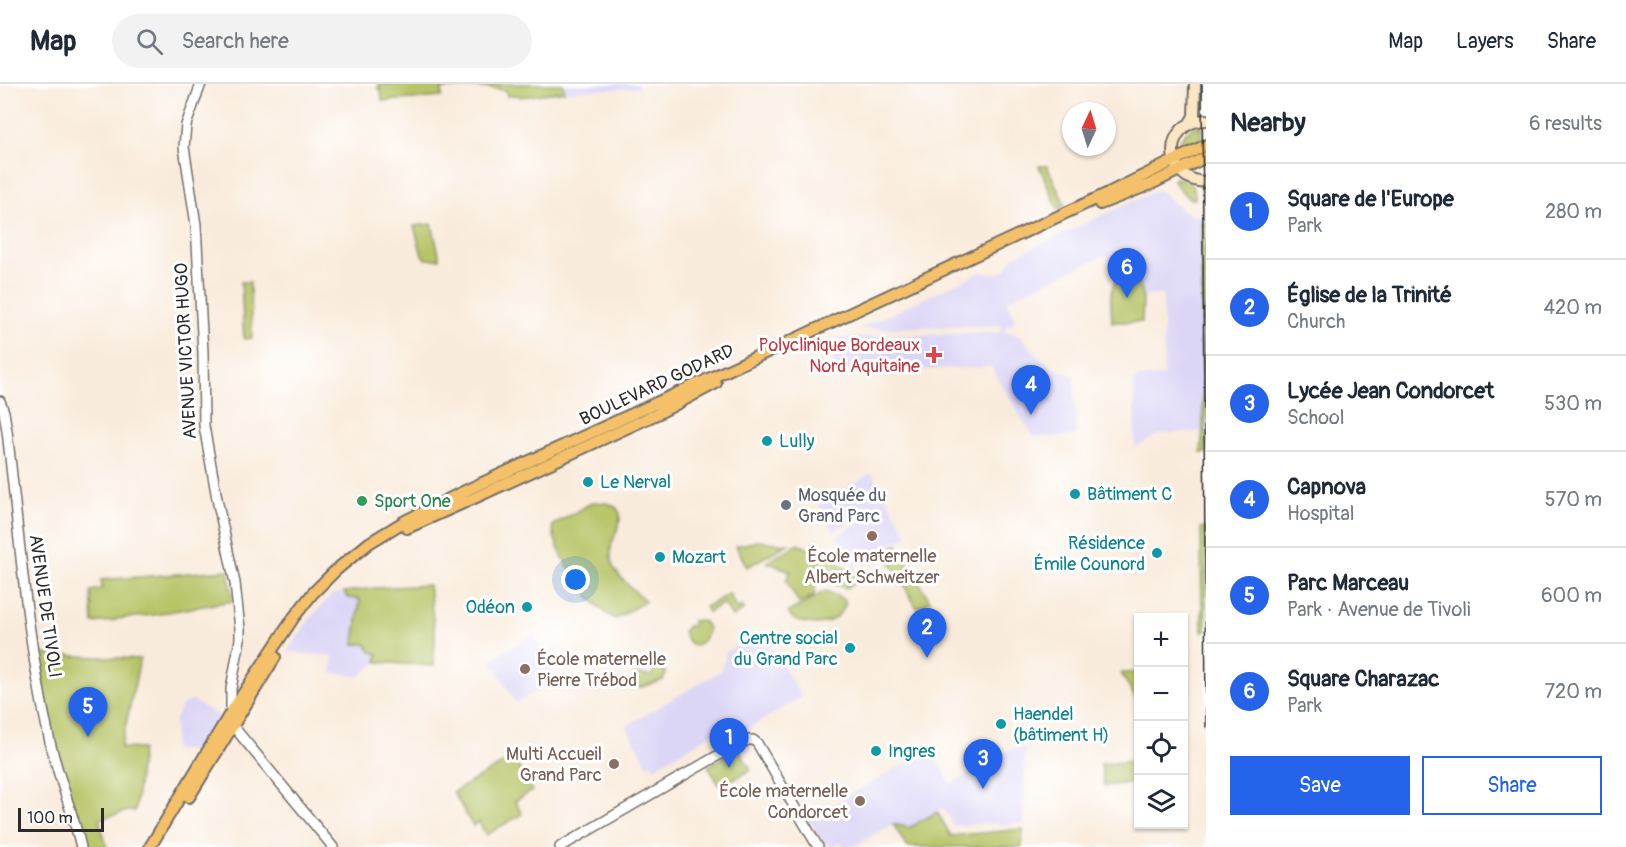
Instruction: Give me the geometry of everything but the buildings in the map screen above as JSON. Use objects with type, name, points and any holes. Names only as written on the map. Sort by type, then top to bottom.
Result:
[{"type":"main road","points":[[1190,123],[1194,116],[1195,84]]},
{"type":"main road","points":[[1206,120],[1190,123],[1182,129],[1176,137],[1173,152],[1177,165],[1190,179],[1206,182]]},
{"type":"main road","points":[[1177,165],[1206,146]]},
{"type":"main road","points":[[1177,165],[1206,157]]},
{"type":"main road","name":"BOULEVARD GODARD","points":[[228,726],[231,712],[294,617],[313,593],[349,558],[395,526],[468,490],[1177,165]]},
{"type":"main road","name":"BOULEVARD GODARD","points":[[228,726],[308,609],[353,563],[398,532],[657,414],[728,377],[1081,212],[1151,184],[1177,165]]},
{"type":"main road","points":[[150,847],[228,726]]},
{"type":"main road","points":[[158,847],[228,726]]},
{"type":"street","name":"AVENUE VICTOR HUGO","points":[[201,84],[186,125],[184,147],[196,225],[203,352],[204,426],[235,582],[240,629],[231,689],[225,708],[228,726]]},
{"type":"street","name":"AVENUE DE TIVOLI","points":[[0,401],[7,431],[22,570],[36,670],[48,735],[81,847]]},
{"type":"street","name":"AVENUE VICTOR HUGO","points":[[231,689],[231,712]]},
{"type":"street","points":[[228,726],[333,847]]},
{"type":"street","points":[[560,847],[748,740],[757,743],[818,847]]},
{"type":"shaded area","points":[[563,84],[638,84],[639,88],[564,91]]},
{"type":"shaded area","points":[[1157,190],[1163,192],[1172,202],[1191,215],[1206,217],[1206,430],[1160,434],[1135,447],[1134,381],[1138,377],[1164,376],[1163,295],[1142,295],[1140,283],[1118,279],[1106,255],[1007,300],[1015,319],[1012,325],[1005,325],[1005,332],[1019,335],[1038,356],[1053,368],[1074,376],[1076,436],[1033,437],[991,367],[837,373],[828,344],[841,338],[1001,332],[1001,325],[858,329],[981,272],[994,274],[1005,270],[1013,257]]},
{"type":"shaded area","points":[[872,473],[908,535],[854,566],[837,536],[859,523],[856,518],[834,531],[819,504]]},
{"type":"shaded area","points":[[429,585],[435,635],[434,666],[378,662],[359,676],[332,673],[333,656],[287,652],[310,619],[332,594]]},
{"type":"shaded area","name":"École maternelle Pierre Trébod","points":[[533,635],[558,679],[516,703],[491,659]]},
{"type":"shaded area","points":[[756,636],[770,645],[802,697],[729,740],[722,728],[654,768],[652,763],[648,765],[626,726],[722,670],[726,652]]},
{"type":"shaded area","points":[[192,700],[221,717],[201,751],[174,750],[175,718],[183,704]]},
{"type":"shaded area","points":[[931,748],[951,784],[1011,749],[1025,748],[1023,823],[954,826],[943,808],[909,828],[893,824],[853,847],[844,847],[841,842],[833,847],[828,843],[824,845],[809,819]]},
{"type":"green space","points":[[379,84],[563,84],[564,91],[520,97],[519,95],[507,96],[506,90],[475,87],[442,89],[442,97],[382,101],[381,89],[378,89]]},
{"type":"green space","points":[[1201,125],[1201,142],[1178,154],[1184,135],[1190,129]]},
{"type":"green space","points":[[1039,166],[1047,166],[1065,205],[1058,209]]},
{"type":"green space","points":[[1175,178],[1190,184],[1194,190],[1195,199],[1183,193],[1173,180]]},
{"type":"green space","points":[[1201,222],[1206,223],[1206,453],[1201,453],[1203,426]]},
{"type":"green space","points":[[432,224],[440,259],[427,259],[422,255],[414,226]]},
{"type":"green space","points":[[1127,275],[1134,278],[1141,287],[1142,322],[1112,322],[1113,287],[1120,277]]},
{"type":"green space","points":[[241,282],[250,282],[252,338],[244,339]]},
{"type":"green space","points":[[593,502],[612,505],[620,513],[619,524],[611,547],[612,564],[623,580],[645,601],[616,619],[596,604],[585,592],[566,563],[554,536],[553,525]]},
{"type":"green space","points":[[1201,528],[1206,528],[1206,631],[1202,631]]},
{"type":"green space","points":[[757,541],[788,544],[747,567],[736,546]]},
{"type":"green space","points":[[797,544],[816,551],[816,569],[817,554],[822,554],[849,570],[852,568],[859,581],[846,588],[817,579],[816,574],[814,596],[799,603],[786,580],[791,571],[767,562]]},
{"type":"green space","points":[[897,545],[913,572],[900,579],[885,552]]},
{"type":"green space","points":[[228,570],[233,601],[93,623],[91,591],[102,589],[101,580]]},
{"type":"green space","points":[[915,575],[930,601],[917,608],[902,582]]},
{"type":"green space","points":[[429,585],[435,635],[434,666],[377,662],[378,654],[372,652],[366,644],[354,644],[360,599],[348,598],[344,592]]},
{"type":"green space","points":[[826,591],[846,603],[835,618],[813,624],[793,619],[788,612]]},
{"type":"green space","points":[[729,594],[737,609],[742,606],[744,610],[732,617],[724,603],[708,612],[705,607]]},
{"type":"green space","points":[[692,621],[704,622],[708,628],[704,639],[695,646],[688,641],[683,632],[688,626],[693,626]]},
{"type":"green space","points":[[38,654],[140,659],[121,748],[142,749],[135,811],[99,819],[107,847],[84,847],[51,731]]},
{"type":"green space","points":[[657,666],[666,673],[663,680],[639,688],[633,683],[634,674],[651,676]]},
{"type":"green space","points":[[1121,673],[1134,673],[1134,696]]},
{"type":"green space","points":[[739,750],[751,770],[720,786],[708,766]]},
{"type":"green space","points":[[511,759],[515,761],[532,791],[515,801],[522,814],[486,835],[479,822],[473,826],[453,792]]},
{"type":"green space","points":[[1134,761],[1134,782],[1104,786],[1101,764]]},
{"type":"green space","points":[[937,812],[951,836],[1023,829],[1022,847],[907,847],[893,824],[909,828]]},
{"type":"tram line","points":[[1202,84],[1206,727]]},
{"type":"place","name":"Square Charazac","points":[[1127,298]]},
{"type":"place","name":"Polyclinique Bordeaux Nord Aquitaine","points":[[934,355]]},
{"type":"place","name":"Capnova","points":[[1031,415]]},
{"type":"place","name":"Lully","points":[[767,441]]},
{"type":"place","name":"Le Nerval","points":[[588,482]]},
{"type":"place","name":"Bâtiment C","points":[[1075,494]]},
{"type":"place","name":"Sport One","points":[[362,501]]},
{"type":"place","name":"Mosquée du Grand Parc","points":[[786,505]]},
{"type":"place","name":"École maternelle Albert Schweitzer","points":[[872,536]]},
{"type":"place","name":"Résidence Émile Counord","points":[[1157,553]]},
{"type":"place","name":"Mozart","points":[[660,557]]},
{"type":"place","name":"Odéon","points":[[527,607]]},
{"type":"place","name":"Centre social du Grand Parc","points":[[850,648]]},
{"type":"place","name":"Église de la Trinité","points":[[927,658]]},
{"type":"place","name":"École maternelle Pierre Trébod","points":[[525,669]]},
{"type":"place","name":"Haendel (bâtiment H)","points":[[1001,724]]},
{"type":"place","name":"Parc Marceau","points":[[88,737]]},
{"type":"place","name":"Ingres","points":[[876,751]]},
{"type":"place","name":"Multi Accueil Grand Parc","points":[[614,764]]},
{"type":"place","name":"Square de l'Europe","points":[[729,768]]},
{"type":"place","name":"Lycée Jean Condorcet","points":[[983,789]]},
{"type":"place","name":"École maternelle Condorcet","points":[[860,801]]}]
